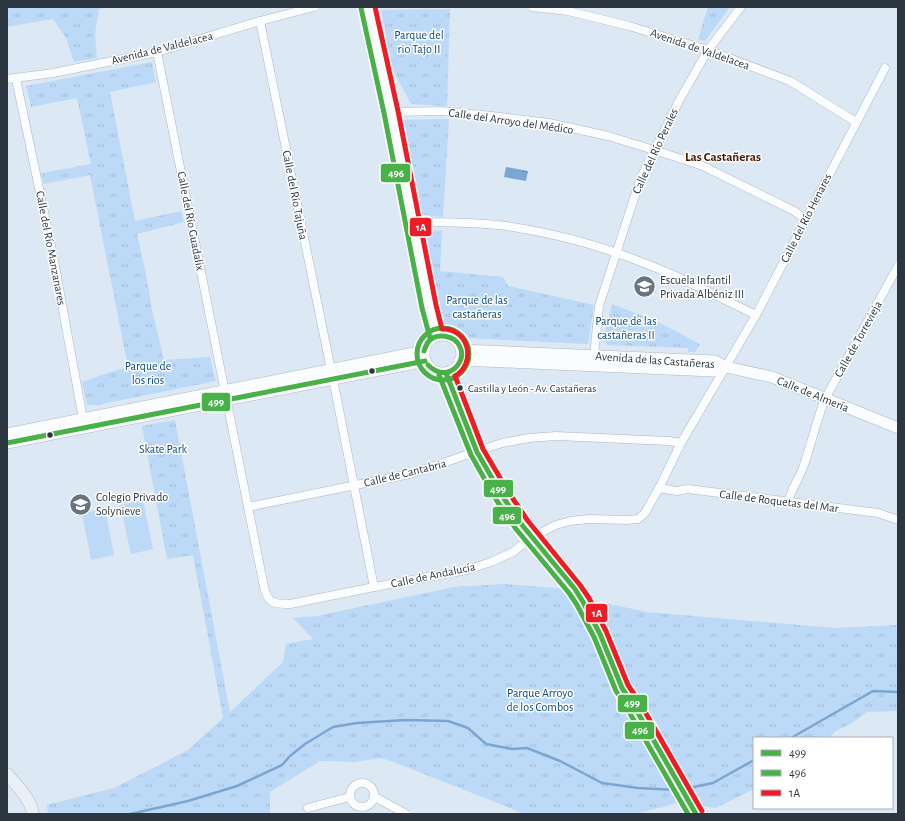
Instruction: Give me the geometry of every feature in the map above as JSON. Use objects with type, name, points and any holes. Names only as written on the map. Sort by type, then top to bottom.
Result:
[{"type":"main road","points":[[7,774],[22,791],[32,812]]},
{"type":"street","name":"Avenida de Valdelacea","points":[[7,79],[16,79],[157,52],[260,21],[314,7]]},
{"type":"street","points":[[368,7],[429,307],[437,336]]},
{"type":"street","name":"Avenida de Valdelacea","points":[[532,7],[568,11],[629,26],[708,50],[790,81],[856,122]]},
{"type":"street","name":"Calle del Río Perales","points":[[594,356],[599,306],[641,177],[680,99],[708,50],[740,7]]},
{"type":"street","name":"Calle del Río Tajuña","points":[[260,21],[374,587]]},
{"type":"street","name":"Calle del Río Guadalix","points":[[157,52],[266,596],[271,602],[278,604]]},
{"type":"street","name":"Calle del Río Henares","points":[[659,488],[681,443],[756,315],[885,68]]},
{"type":"street","name":"Calle del Río Manzanares","points":[[16,79],[52,250],[83,418]]},
{"type":"street","name":"Calle del Arroyo del Médico","points":[[390,112],[441,111],[549,123],[608,136],[703,166],[805,219]]},
{"type":"street","points":[[412,222],[472,223],[506,226],[573,240],[616,252],[687,281],[756,315]]},
{"type":"street","name":"Calle de Torrevieja","points":[[788,502],[792,490],[805,464],[825,399],[898,266]]},
{"type":"street","points":[[437,336],[448,336],[456,340],[461,355],[457,366],[446,372],[437,372],[431,368],[424,356],[429,341],[437,336]]},
{"type":"street","name":"Avenida de las Castañeras","points":[[461,355],[594,356],[715,361],[726,367]]},
{"type":"street","name":"Avenida de las Castañeras","points":[[461,355],[713,371],[726,367]]},
{"type":"street","points":[[7,443],[225,395],[424,356]]},
{"type":"street","name":"Calle de Almería","points":[[726,367],[772,377],[898,428]]},
{"type":"street","points":[[446,372],[464,421],[478,452],[503,497],[522,525],[575,589],[583,602],[600,634],[622,688],[634,706],[696,814]]},
{"type":"street","points":[[7,434],[83,418],[225,395]]},
{"type":"street","name":"Calle de Cantabria","points":[[248,507],[410,474],[502,443],[529,438],[556,436],[669,441],[681,443]]},
{"type":"street","name":"Calle de Roquetas del Mar","points":[[659,488],[677,491],[688,490],[878,513],[898,520]]},
{"type":"street","name":"Calle de Andalucía","points":[[278,604],[290,604],[467,570],[491,562],[513,552],[532,537],[570,521],[589,519],[638,519],[645,513],[659,488]]},
{"type":"street","points":[[357,783],[367,783],[374,789],[372,804],[368,807],[358,808],[351,802],[349,796],[350,790],[357,783]]},
{"type":"street","points":[[308,808],[349,796]]},
{"type":"street","points":[[374,797],[406,814]]},
{"type":"green space","points":[[7,7],[109,7],[99,9],[95,34],[97,58],[74,62],[66,38],[53,19],[7,27]]},
{"type":"green space","points":[[708,7],[730,7],[705,41],[698,39]]},
{"type":"green space","name":"Parque del rio Tajo II","points":[[450,9],[447,106],[411,104],[392,69],[381,10]]},
{"type":"green space","name":"Parque de los rios","points":[[152,62],[156,82],[110,92],[135,221],[181,211],[184,222],[137,234],[152,310],[164,360],[210,357],[216,381],[97,405],[87,405],[82,382],[128,367],[90,175],[44,184],[41,173],[91,164],[77,98],[31,107],[26,86]]},
{"type":"green space","points":[[449,119],[443,217],[418,214],[400,120]]},
{"type":"green space","name":"Parque de las castañeras","points":[[421,230],[442,231],[440,271],[503,277],[508,286],[594,305],[588,344],[448,336],[440,324]]},
{"type":"green space","name":"Parque de las castañeras II","points":[[612,304],[660,323],[700,344],[695,352],[688,352],[688,348],[608,345],[603,340]]},
{"type":"green space","name":"Parque Arroyo de los Combos","points":[[175,420],[230,712],[283,662],[286,644],[313,639],[293,618],[317,616],[454,587],[504,584],[567,589],[591,600],[647,612],[835,628],[898,625],[898,711],[867,712],[828,737],[753,737],[753,790],[716,808],[677,803],[635,814],[525,814],[381,758],[354,762],[320,761],[270,792],[270,814],[48,814],[47,805],[114,788],[188,750],[223,718],[193,555],[167,559],[142,426]]},
{"type":"green space","points":[[143,500],[153,549],[131,554],[120,505]]},
{"type":"green space","points":[[105,509],[114,555],[91,560],[82,513]]},
{"type":"water","points":[[506,167],[528,171],[526,181],[504,177]]},
{"type":"waterway","points":[[793,737],[873,691],[898,692]]},
{"type":"waterway","points":[[130,814],[188,801],[237,786],[282,765],[290,756],[305,744],[333,727],[357,723],[405,720],[448,721],[468,728],[486,744],[512,749],[527,748],[560,761],[602,783],[638,788],[678,790]]},
{"type":"waterway","points":[[689,788],[713,783],[753,761]]},
{"type":"transit line","name":"1A","points":[[375,7],[398,111],[436,305],[442,329],[451,330],[459,334],[467,347],[468,355],[466,363],[462,370],[455,376],[483,449],[509,493],[528,521],[589,598],[606,631],[628,685],[640,703],[702,811]]},
{"type":"transit line","name":"496","points":[[361,8],[384,113],[422,308],[430,338]]},
{"type":"transit line","name":"496","points":[[443,328],[453,330],[461,336],[467,344],[469,354],[467,364],[461,372],[453,378],[443,380],[433,378],[425,372],[419,364],[417,354],[419,344],[425,336],[433,330],[443,328]]},
{"type":"transit line","name":"499","points":[[424,351],[426,345],[431,339],[440,336],[445,336],[454,340],[460,347],[462,355],[460,362],[452,370],[445,373],[440,372],[428,365]]},
{"type":"transit line","name":"499","points":[[7,443],[425,361]]},
{"type":"transit line","name":"499","points":[[446,373],[477,452],[503,497],[522,525],[575,589],[583,602],[600,634],[622,688],[634,706],[696,814]]},
{"type":"transit line","name":"496","points":[[439,375],[471,455],[497,501],[516,529],[569,593],[577,605],[594,637],[616,691],[688,814]]},
{"type":"place","name":"Escuela Infantil Privada Albéniz III","points":[[645,287]]},
{"type":"place","name":"Castilla y León - Av. Castañeras","points":[[460,388]]},
{"type":"place","name":"Colegio Privado Solynieve","points":[[81,504]]},
{"type":"district","name":"Las Castañeras","points":[[723,157]]},
{"type":"park label","name":"Skate Park","points":[[163,449]]}]
